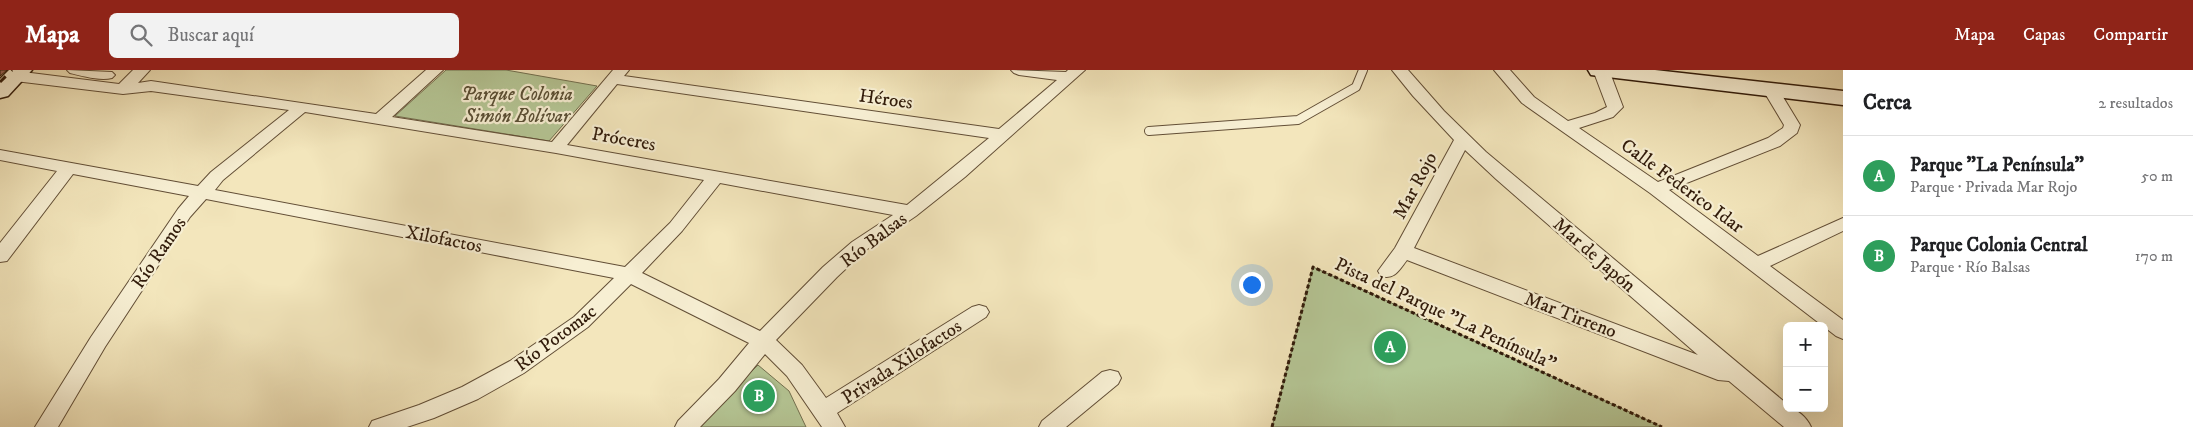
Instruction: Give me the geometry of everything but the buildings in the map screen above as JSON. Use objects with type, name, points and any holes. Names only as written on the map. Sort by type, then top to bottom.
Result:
[{"type":"street","name":"Próceres","points":[[75,70],[133,79],[151,86],[302,107],[556,148],[910,212]]},
{"type":"street","points":[[380,119],[435,70]]},
{"type":"street","points":[[1019,70],[1074,73]]},
{"type":"street","name":"Mar de Japón","points":[[1400,70],[1419,94],[1462,140],[1739,378],[1800,427]]},
{"type":"street","name":"Calle Federico Idar","points":[[1502,70],[1528,100],[1656,189],[1843,331]]},
{"type":"street","points":[[1566,126],[1608,114],[1616,107],[1600,70]]},
{"type":"street","points":[[1600,70],[1843,98]]},
{"type":"street","name":"Río Balsas","points":[[686,427],[727,385],[763,341],[830,272],[859,246],[910,212],[1004,136],[1074,73]]},
{"type":"street","points":[[556,148],[618,74]]},
{"type":"street","name":"Héroes","points":[[618,74],[1004,136]]},
{"type":"street","name":"Próceres","points":[[12,79],[133,79]]},
{"type":"street","points":[[1656,189],[1774,142],[1788,133],[1792,125],[1771,90]]},
{"type":"street","name":"Río Ramos","points":[[46,427],[98,342],[166,238],[201,192],[237,159],[302,107]]},
{"type":"street","name":"Mar Rojo","points":[[1388,271],[1403,250],[1462,140]]},
{"type":"street","name":"Xilofactos","points":[[0,155],[628,274],[763,341],[779,352],[799,374],[829,419]]},
{"type":"street","points":[[0,256],[69,167]]},
{"type":"street","name":"Río Potomac","points":[[380,427],[426,412],[470,393],[517,367],[581,322],[676,227],[716,176]]},
{"type":"street","points":[[1756,265],[1843,224]]},
{"type":"street","name":"Mar Tirreno","points":[[1403,250],[1739,378]]},
{"type":"street","name":"Privada Xilofactos","points":[[829,419],[979,312]]},
{"type":"street","points":[[1050,427],[1110,378]]},
{"type":"lane","points":[[1149,130],[1298,120],[1356,87],[1363,70]]},
{"type":"path","name":"Pista del Parque \"La Península\"","points":[[1272,427],[1313,267],[1662,427]]},
{"type":"green space","name":"Parque Colonia Simón Bolívar","points":[[446,70],[506,70],[597,86],[549,141],[395,116]]},
{"type":"green space","points":[[1313,267],[1662,427],[1272,427]]},
{"type":"green space","points":[[758,365],[789,391],[806,427],[695,427]]},
{"type":"railway","points":[[0,82],[12,70]]},
{"type":"place","name":"Parque \"La Península\"","points":[[1390,347]]},
{"type":"place","name":"Parque Colonia Central","points":[[759,396]]}]
